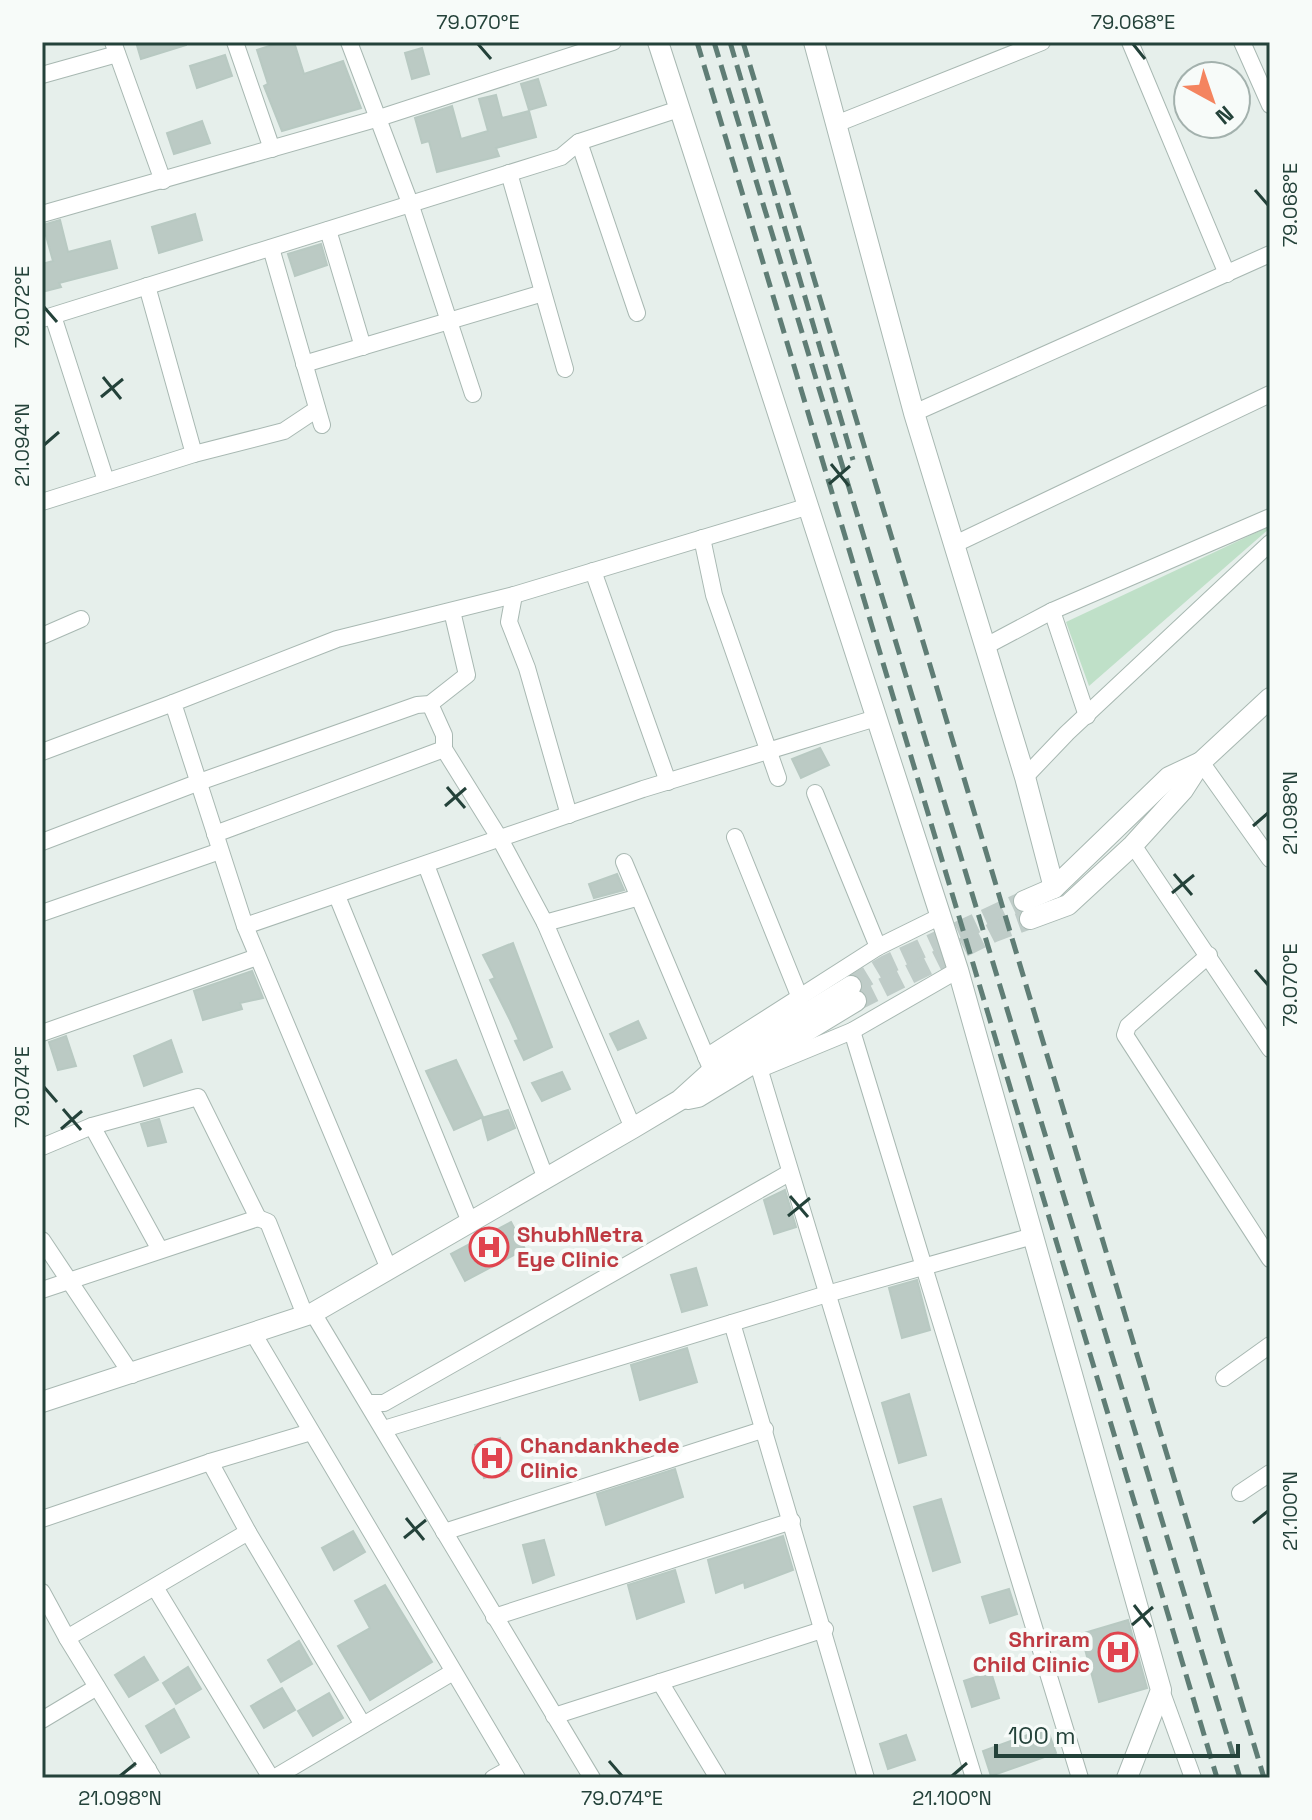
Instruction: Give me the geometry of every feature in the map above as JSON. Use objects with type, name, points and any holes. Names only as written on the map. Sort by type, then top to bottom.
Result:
[{"type":"street","points":[[235,42],[272,149]]},
{"type":"street","points":[[349,42],[410,203],[473,394]]},
{"type":"street","points":[[42,214],[379,118],[613,42]]},
{"type":"street","points":[[658,42],[958,970],[1161,1690],[1193,1778]]},
{"type":"street","points":[[814,42],[914,413],[1025,777],[1054,888]]},
{"type":"street","points":[[836,124],[1042,42]]},
{"type":"street","points":[[1130,42],[1227,274]]},
{"type":"street","points":[[1242,42],[1270,105]]},
{"type":"street","points":[[42,75],[115,48],[163,181]]},
{"type":"street","points":[[106,481],[47,317],[561,157],[579,142],[679,109]]},
{"type":"street","points":[[579,142],[637,313]]},
{"type":"street","points":[[509,173],[565,369]]},
{"type":"street","points":[[328,230],[363,347]]},
{"type":"street","points":[[42,502],[194,454],[284,431],[320,417],[271,248]]},
{"type":"street","points":[[914,413],[1270,254]]},
{"type":"street","points":[[147,286],[194,454]]},
{"type":"street","points":[[304,364],[543,293]]},
{"type":"street","points":[[953,545],[1270,394]]},
{"type":"street","points":[[42,752],[337,639],[514,595],[806,507]]},
{"type":"street","points":[[986,646],[1052,611],[1270,517]]},
{"type":"street","points":[[702,538],[714,595],[778,778]]},
{"type":"street","points":[[1025,777],[1270,543]]},
{"type":"street","points":[[593,571],[668,782]]},
{"type":"street","points":[[514,595],[509,622],[527,668],[569,815]]},
{"type":"street","points":[[42,842],[417,705],[430,704],[467,675],[452,611]]},
{"type":"street","points":[[1052,611],[1087,716]]},
{"type":"street","points":[[43,632],[81,619]]},
{"type":"street","points":[[1201,762],[1169,777],[1054,888],[1027,910],[1068,905],[1133,845],[1183,790],[1201,762],[1270,698]]},
{"type":"street","points":[[173,703],[245,926],[389,1269]]},
{"type":"street","points":[[430,704],[444,735],[444,749],[500,839],[545,923],[633,1128]]},
{"type":"street","points":[[245,926],[668,782],[876,718]]},
{"type":"street","points":[[215,834],[444,749]]},
{"type":"street","points":[[1201,762],[1270,859]]},
{"type":"street","points":[[815,793],[878,947]]},
{"type":"street","points":[[735,837],[800,998]]},
{"type":"street","points":[[1133,845],[1270,1049]]},
{"type":"street","points":[[42,913],[220,851]]},
{"type":"street","points":[[624,862],[636,898],[671,970],[709,1064]]},
{"type":"street","points":[[426,865],[546,1179]]},
{"type":"street","points":[[337,896],[470,1222]]},
{"type":"street","points":[[545,923],[636,898]]},
{"type":"street","points":[[42,1402],[132,1375],[309,1314],[680,1100],[709,1064],[800,998],[878,947],[941,916]]},
{"type":"street","points":[[1209,955],[1128,1026],[1125,1035],[1270,1259]]},
{"type":"street","points":[[42,1033],[257,957]]},
{"type":"street","points":[[709,1064],[749,1064],[852,1031],[958,970]]},
{"type":"street","points":[[680,1100],[698,1097],[854,993]]},
{"type":"street","points":[[852,1031],[1080,1778]]},
{"type":"street","points":[[749,1064],[789,1173],[974,1778]]},
{"type":"street","points":[[42,1147],[92,1126],[198,1097],[258,1218]]},
{"type":"street","points":[[92,1126],[160,1250]]},
{"type":"street","points":[[369,1403],[384,1403],[789,1173]]},
{"type":"street","points":[[42,1290],[258,1218],[268,1222],[309,1314],[369,1403],[592,1778]]},
{"type":"street","points":[[384,1429],[827,1294],[924,1270],[1033,1236]]},
{"type":"street","points":[[42,1240],[132,1375]]},
{"type":"street","points":[[732,1323],[825,1629],[866,1778]]},
{"type":"street","points":[[253,1333],[514,1773],[493,1778]]},
{"type":"street","points":[[1224,1378],[1270,1345]]},
{"type":"street","points":[[444,1532],[765,1429]]},
{"type":"street","points":[[42,1519],[210,1462],[311,1432]]},
{"type":"street","points":[[210,1462],[363,1725]]},
{"type":"street","points":[[1240,1493],[1270,1473]]},
{"type":"street","points":[[494,1617],[792,1521]]},
{"type":"street","points":[[67,1638],[156,1589],[248,1532]]},
{"type":"street","points":[[156,1589],[273,1778],[453,1672]]},
{"type":"street","points":[[43,1597],[151,1774],[132,1778]]},
{"type":"street","points":[[554,1716],[825,1629]]},
{"type":"street","points":[[660,1682],[718,1778]]},
{"type":"street","points":[[42,1720],[97,1687]]},
{"type":"street","points":[[1127,1778],[1161,1690]]},
{"type":"green space","points":[[1270,528],[1089,686],[1066,622]]},
{"type":"building","points":[[136,42],[186,42],[186,45],[141,59]]},
{"type":"building","points":[[282,42],[294,42],[304,74],[343,61],[361,108],[282,131],[264,86],[268,84],[257,50]]},
{"type":"building","points":[[422,48],[429,74],[412,79],[405,53]]},
{"type":"building","points":[[225,55],[232,76],[197,88],[190,66]]},
{"type":"building","points":[[538,79],[546,105],[529,110],[521,84]]},
{"type":"building","points":[[496,95],[502,118],[529,111],[536,137],[496,148],[499,156],[437,172],[429,141],[422,143],[415,118],[452,106],[461,139],[488,131],[479,99]]},
{"type":"building","points":[[202,121],[210,143],[174,154],[167,133]]},
{"type":"building","points":[[195,214],[202,240],[159,253],[152,227]]},
{"type":"building","points":[[60,220],[68,252],[110,241],[117,268],[59,283],[61,287],[42,292],[42,264],[53,261],[43,225]]},
{"type":"building","points":[[321,244],[327,265],[295,276],[288,254]]},
{"type":"building","points":[[820,748],[829,765],[801,778],[792,759]]},
{"type":"building","points":[[617,874],[624,890],[594,898],[589,884]]},
{"type":"building","points":[[513,943],[552,1047],[524,1060],[515,1041],[519,1040],[490,980],[495,978],[483,955]]},
{"type":"building","points":[[252,971],[263,998],[240,1003],[242,1009],[203,1020],[194,991]]},
{"type":"building","points":[[638,1021],[646,1038],[618,1050],[610,1034]]},
{"type":"building","points":[[66,1036],[76,1066],[58,1070],[49,1042]]},
{"type":"building","points":[[171,1040],[182,1072],[144,1086],[134,1056]]},
{"type":"building","points":[[456,1060],[483,1117],[454,1130],[426,1071]]},
{"type":"building","points":[[562,1072],[570,1089],[542,1101],[532,1083]]},
{"type":"building","points":[[508,1110],[515,1128],[488,1140],[482,1118]]},
{"type":"building","points":[[159,1119],[166,1142],[148,1146],[141,1124]]},
{"type":"building","points":[[785,1190],[796,1227],[774,1234],[764,1200]]},
{"type":"building","points":[[511,1222],[525,1249],[465,1281],[451,1254]]},
{"type":"building","points":[[696,1268],[707,1305],[682,1312],[671,1275]]},
{"type":"building","points":[[917,1280],[930,1330],[902,1338],[889,1288]]},
{"type":"building","points":[[687,1348],[697,1382],[640,1400],[631,1365]]},
{"type":"building","points":[[909,1394],[926,1455],[899,1463],[882,1403]]},
{"type":"building","points":[[500,1438],[509,1471],[484,1478],[475,1445]]},
{"type":"building","points":[[675,1469],[683,1497],[606,1525],[597,1494]]},
{"type":"building","points":[[941,1499],[960,1562],[933,1571],[914,1507]]},
{"type":"building","points":[[353,1531],[365,1552],[334,1570],[322,1548]]},
{"type":"building","points":[[783,1536],[793,1570],[745,1588],[744,1582],[716,1593],[708,1560]]},
{"type":"building","points":[[544,1540],[554,1575],[533,1583],[523,1545]]},
{"type":"building","points":[[675,1570],[684,1602],[637,1619],[628,1585]]},
{"type":"building","points":[[385,1585],[432,1662],[370,1700],[338,1646],[370,1628],[355,1601]]},
{"type":"building","points":[[1009,1589],[1017,1614],[990,1623],[982,1597]]},
{"type":"building","points":[[1128,1620],[1147,1688],[1099,1702],[1081,1634]]},
{"type":"building","points":[[299,1641],[312,1664],[281,1682],[268,1660]]},
{"type":"building","points":[[144,1657],[158,1680],[129,1697],[115,1675]]},
{"type":"building","points":[[188,1667],[201,1689],[176,1704],[163,1683]]},
{"type":"building","points":[[991,1672],[999,1698],[972,1707],[964,1681]]},
{"type":"building","points":[[282,1688],[295,1710],[264,1728],[251,1706]]},
{"type":"building","points":[[329,1693],[343,1718],[313,1736],[298,1711]]},
{"type":"building","points":[[174,1709],[189,1737],[161,1753],[146,1726]]},
{"type":"building","points":[[1047,1728],[1056,1753],[991,1776],[983,1751]]},
{"type":"building","points":[[906,1735],[915,1760],[888,1769],[880,1744]]},
{"type":"tunnel","points":[[851,986],[886,965],[1024,901]]},
{"type":"tunnel","points":[[856,1001],[994,932],[1030,919]]},
{"type":"railway","points":[[697,42],[1217,1778]]},
{"type":"railway","points":[[714,42],[1240,1778]]},
{"type":"railway","points":[[730,42],[853,460]]},
{"type":"railway","points":[[743,42],[1264,1778]]},
{"type":"place","name":"ShubhNetra Eye Clinic","points":[[489,1247]]},
{"type":"place","name":"Chandankhede Clinic","points":[[492,1458]]},
{"type":"place","name":"Shriram Child Clinic","points":[[1118,1652]]}]
